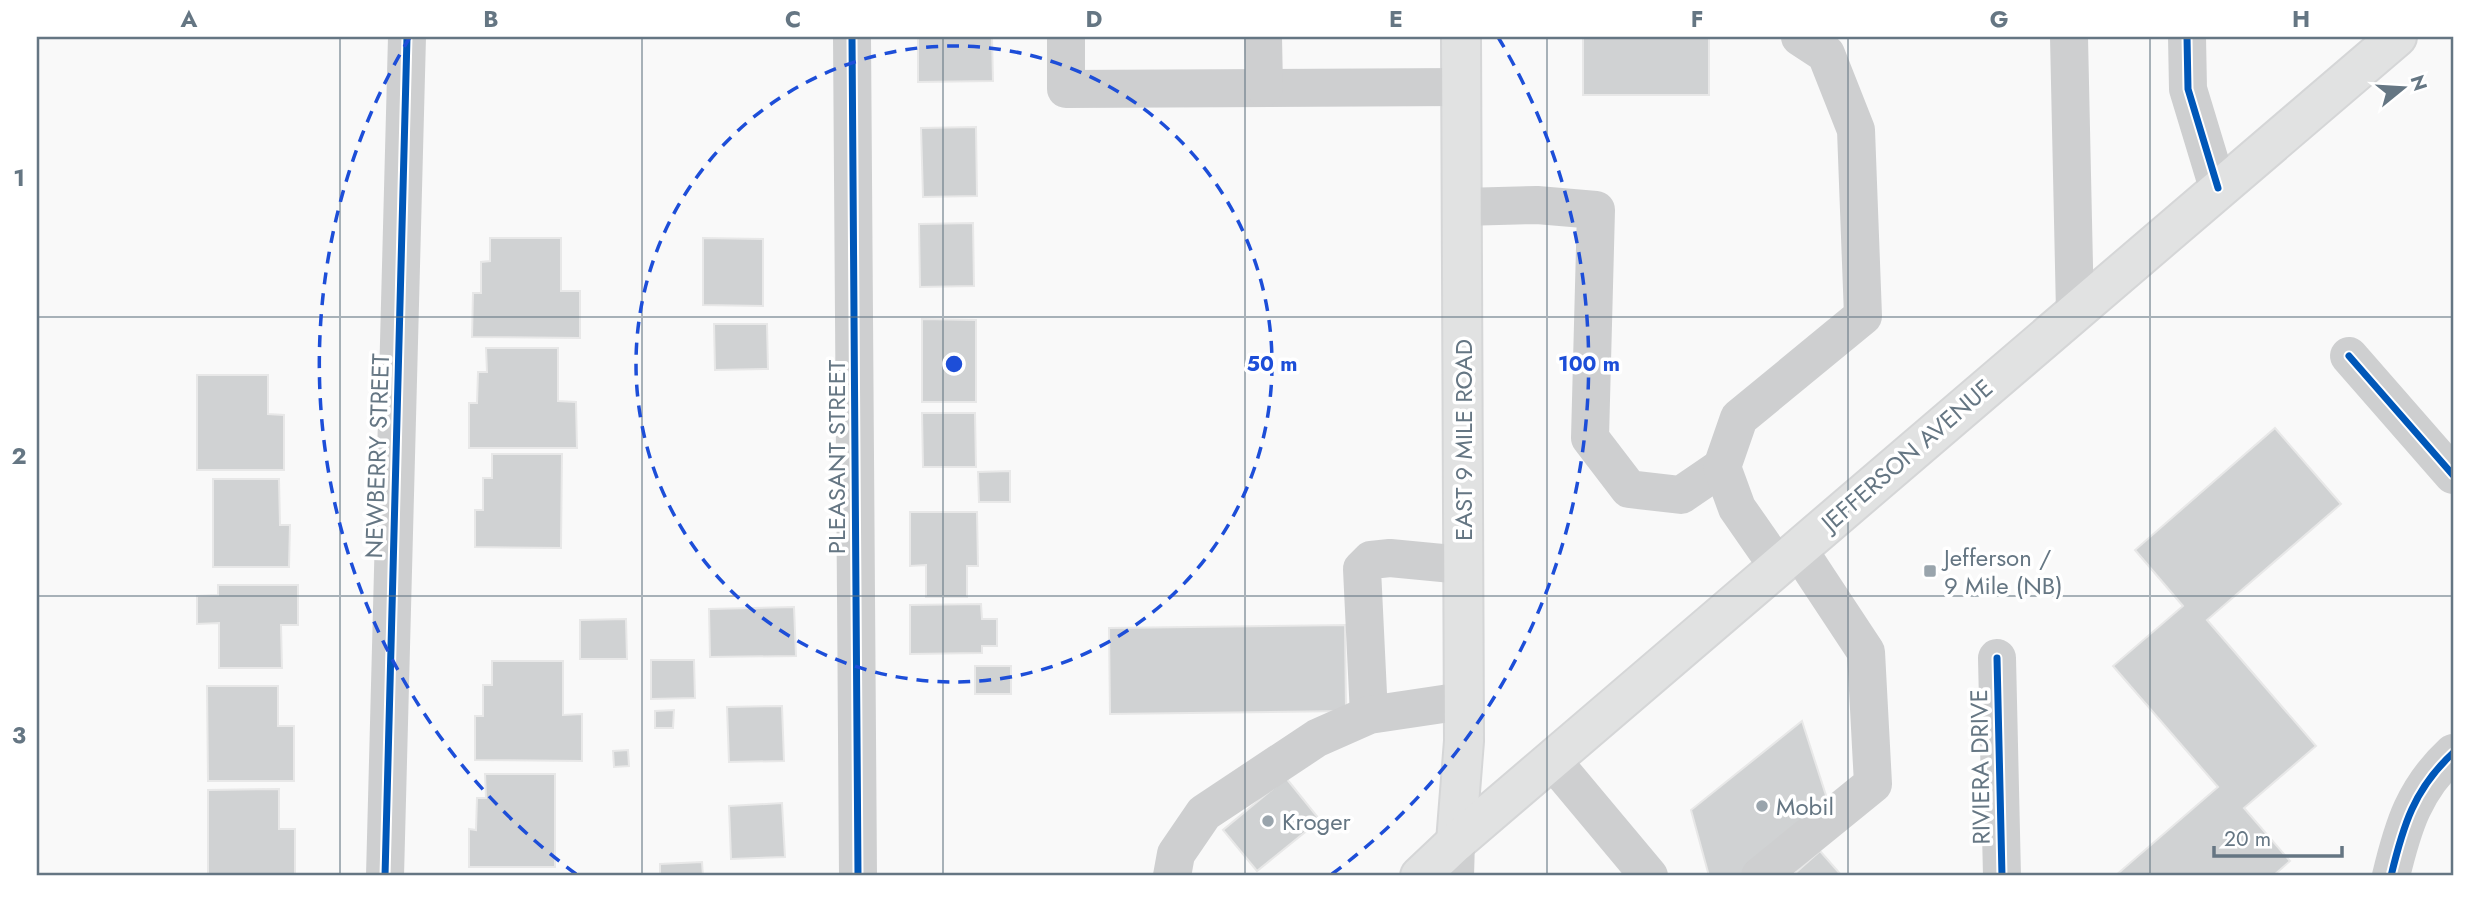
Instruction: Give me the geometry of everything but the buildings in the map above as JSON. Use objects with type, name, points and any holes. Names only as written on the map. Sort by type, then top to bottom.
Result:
[{"type":"main road","name":"EAST 9 MILE ROAD","points":[[1455,859],[1464,741],[1461,37]]},
{"type":"main road","name":"JEFFERSON AVENUE","points":[[1420,876],[1455,859],[1552,760],[2397,37]]},
{"type":"street","name":"NEWBERRY STREET","points":[[385,876],[407,37]]},
{"type":"street","name":"PLEASANT STREET","points":[[852,37],[858,876]]},
{"type":"street","points":[[1066,37],[1066,89],[1461,87]]},
{"type":"street","points":[[1263,37],[1264,87]]},
{"type":"street","points":[[1462,207],[1537,205],[1596,210],[1590,438],[1629,489],[1681,495],[1722,467],[1739,418],[1863,316],[1856,130],[1826,54],[1800,37]]},
{"type":"street","points":[[2069,37],[2075,312]]},
{"type":"street","points":[[2187,37],[2188,89],[2218,188]]},
{"type":"street","points":[[2349,356],[2453,475]]},
{"type":"street","points":[[1722,467],[1737,508],[1788,558],[1866,652],[1873,785],[1760,876]]},
{"type":"street","points":[[1369,715],[1362,569],[1371,560],[1390,558],[1463,565]]},
{"type":"street","name":"RIVIERA DRIVE","points":[[1997,657],[2002,876]]},
{"type":"street","points":[[1172,876],[1176,854],[1204,813],[1317,738],[1369,715],[1463,701]]},
{"type":"street","points":[[2392,876],[2403,828],[2420,790],[2453,753]]},
{"type":"street","points":[[1552,760],[1649,876]]},
{"type":"cycle path","points":[[385,876],[407,37]]},
{"type":"cycle path","points":[[852,37],[858,876]]},
{"type":"cycle path","points":[[2187,37],[2188,89],[2218,188]]},
{"type":"cycle path","points":[[2349,356],[2453,475]]},
{"type":"cycle path","points":[[1997,658],[2002,876]]},
{"type":"cycle path","points":[[2391,876],[2400,841],[2419,795],[2453,753]]},
{"type":"place","name":"Jefferson / 9 Mile (NB)","points":[[1930,571]]},
{"type":"place","name":"Mobil","points":[[1762,806]]},
{"type":"place","name":"Kroger","points":[[1268,821]]}]
